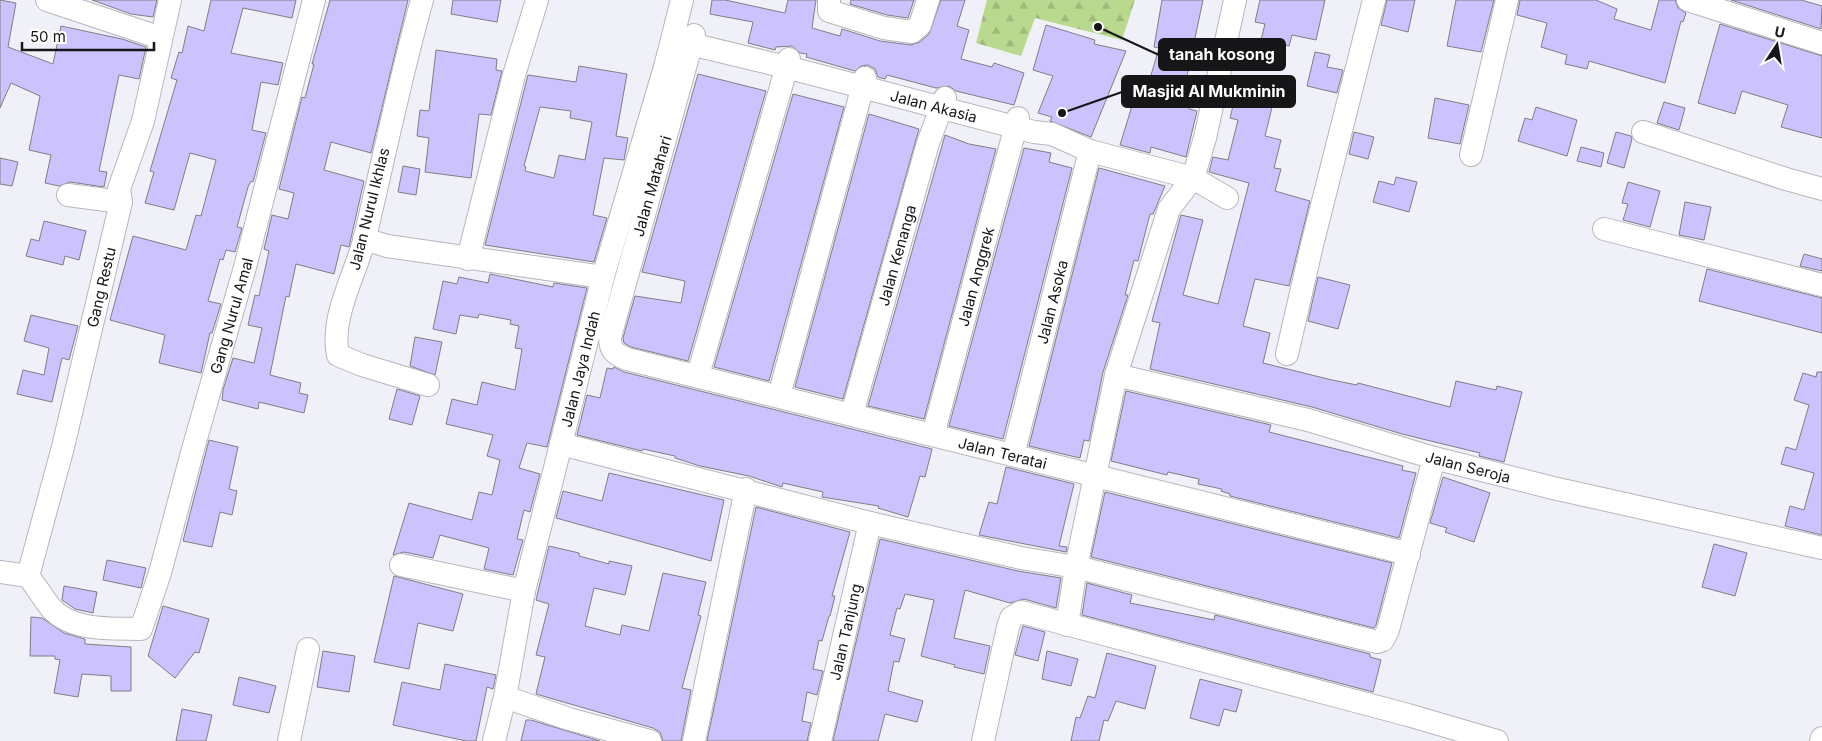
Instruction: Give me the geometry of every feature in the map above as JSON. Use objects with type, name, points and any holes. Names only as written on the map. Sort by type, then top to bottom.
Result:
[{"type":"street","points":[[47,0],[161,38]]},
{"type":"street","name":"Gang Restu","points":[[28,576],[65,438],[121,202],[119,190],[143,121],[170,0]]},
{"type":"street","name":"Gang Nurul Amal","points":[[28,576],[52,609],[69,620],[93,627],[141,629],[160,573],[195,440],[245,267],[314,0]]},
{"type":"street","name":"Jalan Nurul Ikhlas","points":[[422,0],[364,239],[343,304],[336,343],[338,354],[362,366],[428,385]]},
{"type":"street","points":[[468,259],[514,75],[537,0]]},
{"type":"street","name":"Jalan Jaya Indah","points":[[494,741],[505,697],[524,591],[603,277],[683,37],[682,0]]},
{"type":"street","points":[[829,0],[829,11],[884,28],[912,32],[920,26],[928,0]]},
{"type":"street","points":[[1067,625],[1076,567],[1116,375],[1169,209],[1193,178],[1205,138],[1235,0]]},
{"type":"street","points":[[1287,354],[1312,245],[1374,0]]},
{"type":"street","points":[[1470,155],[1507,0]]},
{"type":"street","points":[[1688,0],[1822,43]]},
{"type":"street","name":"Jalan Akasia","points":[[683,37],[1031,126],[1090,151],[1193,178],[1227,198]]},
{"type":"street","name":"Jalan Matahari","points":[[610,337],[683,37]]},
{"type":"street","points":[[698,376],[788,63]]},
{"type":"street","points":[[779,396],[864,83]]},
{"type":"street","name":"Jalan Kenanga","points":[[852,414],[928,143],[944,103]]},
{"type":"street","name":"Jalan Anggrek","points":[[933,435],[1031,126]]},
{"type":"street","points":[[1643,132],[1822,189]]},
{"type":"street","name":"Jalan Asoka","points":[[1013,455],[1090,151]]},
{"type":"street","points":[[68,195],[121,202]]},
{"type":"street","points":[[1604,229],[1822,285]]},
{"type":"street","points":[[364,239],[387,246],[468,259],[603,277]]},
{"type":"street","name":"Jalan Teratai","points":[[610,337],[610,346],[615,354],[627,359],[1409,554]]},
{"type":"street","name":"Jalan Seroja","points":[[1116,375],[1308,420],[1434,458],[1608,502],[1822,548]]},
{"type":"street","points":[[561,444],[746,489],[870,523],[1021,558],[1076,567],[1376,642],[1383,640],[1388,630],[1434,458]]},
{"type":"street","points":[[694,741],[746,489]]},
{"type":"street","name":"Jalan Tanjung","points":[[820,741],[870,523]]},
{"type":"street","points":[[401,565],[524,591]]},
{"type":"street","points":[[0,572],[28,576]]},
{"type":"street","points":[[983,741],[1011,618],[1022,612],[1408,715],[1497,741]]},
{"type":"street","points":[[289,741],[308,650]]},
{"type":"street","points":[[505,697],[569,719],[650,741]]},
{"type":"green space","points":[[987,0],[1135,0],[1122,40],[1035,18],[1021,56],[976,43]]},
{"type":"building","points":[[0,0],[16,3],[8,47],[53,64],[61,26],[122,39],[146,47],[139,79],[119,75],[99,171],[107,172],[104,187],[70,182],[59,186],[45,183],[51,155],[29,150],[40,96],[11,83],[0,108]]},
{"type":"building","points":[[92,0],[157,0],[153,17],[131,14]]},
{"type":"building","points":[[211,0],[296,0],[292,18],[243,8],[231,53],[283,63],[278,85],[261,82],[252,130],[266,133],[253,182],[251,181],[248,187],[237,227],[242,228],[235,252],[226,250],[223,260],[220,259],[208,301],[221,304],[212,333],[210,333],[201,373],[159,363],[165,335],[110,320],[133,236],[186,250],[196,215],[201,216],[216,160],[190,153],[174,210],[145,203],[154,172],[150,171],[177,80],[171,78],[179,52],[182,53],[188,26],[204,31]]},
{"type":"building","points":[[330,0],[408,0],[371,153],[331,142],[324,170],[364,181],[349,247],[341,245],[334,274],[296,264],[289,297],[286,296],[270,375],[301,383],[299,393],[308,395],[304,413],[259,402],[258,409],[222,400],[223,390],[233,358],[254,363],[262,328],[248,325],[255,295],[259,296],[269,251],[264,249],[272,215],[288,219],[294,193],[279,189],[302,97],[305,98],[314,64],[312,64]]},
{"type":"building","points":[[453,0],[501,0],[497,22],[451,14]]},
{"type":"building","points":[[712,0],[725,0],[785,13],[788,0],[816,0],[812,28],[840,36],[842,29],[880,41],[911,45],[920,42],[929,34],[941,0],[965,0],[957,26],[969,30],[961,59],[992,67],[994,63],[1024,73],[1014,105],[956,91],[949,86],[936,88],[887,75],[885,79],[878,77],[875,69],[868,65],[861,66],[855,71],[806,57],[807,54],[800,53],[792,46],[776,47],[775,50],[748,43],[753,22],[710,14]]},
{"type":"building","points":[[851,0],[914,0],[908,18],[887,15],[850,4]]},
{"type":"building","points":[[1162,0],[1203,0],[1187,76],[1197,79],[1189,109],[1197,111],[1186,157],[1151,147],[1150,153],[1120,145],[1135,96],[1144,99],[1159,48],[1154,47]]},
{"type":"building","points":[[1260,0],[1325,0],[1316,40],[1292,35],[1289,46],[1261,40],[1265,24],[1255,22]]},
{"type":"building","points":[[1387,0],[1415,0],[1408,32],[1381,25]]},
{"type":"building","points":[[1456,0],[1494,0],[1481,52],[1447,46]]},
{"type":"building","points":[[1520,0],[1596,0],[1617,9],[1614,19],[1651,30],[1659,0],[1675,0],[1678,8],[1686,13],[1683,22],[1681,21],[1665,83],[1589,61],[1587,69],[1565,64],[1567,55],[1541,47],[1547,23],[1517,15]]},
{"type":"building","points":[[1731,0],[1801,0],[1822,6],[1821,29]]},
{"type":"building","points":[[1720,24],[1822,56],[1822,138],[1781,127],[1788,105],[1742,91],[1735,114],[1698,103]]},
{"type":"building","points":[[1046,25],[1095,40],[1094,44],[1126,51],[1091,137],[1050,121],[1052,117],[1038,113],[1053,76],[1033,70]]},
{"type":"building","points":[[436,50],[497,59],[496,70],[502,71],[491,115],[479,114],[471,178],[425,172],[429,138],[417,136],[420,110],[429,111]]},
{"type":"building","points":[[1315,52],[1330,55],[1327,67],[1343,70],[1337,93],[1307,86]]},
{"type":"building","points":[[579,66],[627,74],[616,136],[628,138],[624,160],[604,158],[593,215],[607,218],[594,262],[485,245],[528,75],[576,82]],"holes":[[[540,107],[571,111],[570,118],[592,122],[585,160],[559,155],[554,178],[525,171],[526,167],[524,166]]]},
{"type":"building","points":[[698,74],[766,91],[688,361],[631,347],[624,343],[623,338],[635,296],[681,303],[685,281],[642,272]]},
{"type":"building","points":[[1238,86],[1275,95],[1265,136],[1281,140],[1274,168],[1281,169],[1275,191],[1310,201],[1289,286],[1255,279],[1243,326],[1270,333],[1263,363],[1332,380],[1357,385],[1358,383],[1450,407],[1456,381],[1496,390],[1497,386],[1522,392],[1504,462],[1479,456],[1480,453],[1402,434],[1312,407],[1150,369],[1160,323],[1152,321],[1181,215],[1203,220],[1183,295],[1218,304],[1249,183],[1209,172],[1213,157],[1228,160],[1238,120],[1230,118]]},
{"type":"building","points":[[793,94],[844,107],[769,381],[714,367]]},
{"type":"building","points":[[1435,98],[1469,105],[1460,144],[1428,138]]},
{"type":"building","points":[[1664,102],[1685,108],[1679,130],[1657,123]]},
{"type":"building","points":[[1536,107],[1577,120],[1567,156],[1518,141],[1525,118],[1532,120]]},
{"type":"building","points":[[869,114],[919,129],[843,399],[795,387]]},
{"type":"building","points":[[1354,132],[1374,137],[1368,159],[1349,154]]},
{"type":"building","points":[[1616,132],[1631,136],[1632,139],[1624,168],[1607,163]]},
{"type":"building","points":[[945,135],[969,144],[996,149],[924,419],[868,406]]},
{"type":"building","points":[[1581,147],[1604,153],[1601,167],[1577,161]]},
{"type":"building","points":[[1024,148],[1051,153],[1049,162],[1072,168],[1003,439],[949,426]]},
{"type":"building","points":[[0,158],[18,162],[12,186],[0,184]]},
{"type":"building","points":[[403,166],[420,169],[416,195],[398,192]]},
{"type":"building","points":[[1099,168],[1165,186],[1153,214],[1150,214],[1138,261],[1134,260],[1125,295],[1128,295],[1103,372],[1089,441],[1084,440],[1080,458],[1029,446]]},
{"type":"building","points":[[1396,177],[1417,182],[1409,212],[1373,202],[1379,181],[1394,185]]},
{"type":"building","points":[[1628,182],[1660,191],[1650,227],[1623,220],[1628,204],[1622,203]]},
{"type":"building","points":[[1685,202],[1711,207],[1704,240],[1679,235]]},
{"type":"building","points":[[44,221],[86,231],[79,260],[65,256],[63,265],[26,256],[31,239],[39,241]]},
{"type":"building","points":[[1804,254],[1822,259],[1822,271],[1800,266]]},
{"type":"building","points":[[1707,269],[1822,298],[1822,333],[1699,301]]},
{"type":"building","points":[[490,274],[553,287],[554,283],[587,288],[547,447],[527,443],[519,468],[540,474],[530,512],[524,510],[517,539],[523,540],[513,575],[484,569],[489,548],[440,535],[433,558],[404,552],[393,555],[409,503],[472,520],[479,492],[492,495],[500,460],[487,456],[493,435],[446,424],[452,399],[477,405],[482,382],[515,390],[522,349],[515,348],[519,326],[510,324],[511,320],[479,314],[478,318],[460,315],[456,334],[433,329],[443,281],[457,284],[459,277],[488,283]]},
{"type":"building","points":[[1318,277],[1350,285],[1338,329],[1308,321]]},
{"type":"building","points":[[31,315],[78,326],[69,360],[62,358],[52,402],[17,394],[23,370],[44,375],[49,348],[24,341]]},
{"type":"building","points":[[415,337],[442,342],[435,375],[410,366]]},
{"type":"building","points":[[614,367],[624,372],[932,449],[925,477],[920,476],[908,517],[878,508],[879,506],[822,497],[823,492],[783,483],[782,487],[749,476],[700,466],[675,458],[675,456],[643,449],[642,451],[577,435],[587,395],[600,398],[607,368],[613,369]]},
{"type":"building","points":[[1817,372],[1822,372],[1822,535],[1785,526],[1790,506],[1804,510],[1814,473],[1781,464],[1786,447],[1796,450],[1809,405],[1794,400],[1803,373],[1816,377]]},
{"type":"building","points":[[397,389],[420,396],[412,425],[389,419]]},
{"type":"building","points":[[1126,391],[1271,425],[1269,432],[1403,466],[1402,470],[1416,473],[1399,538],[1230,496],[1230,494],[1221,491],[1222,489],[1198,484],[1199,479],[1168,472],[1167,475],[1111,461]]},
{"type":"building","points":[[209,440],[238,447],[229,489],[237,491],[232,515],[220,512],[212,547],[183,541]]},
{"type":"building","points":[[1006,467],[1074,484],[1059,546],[1067,547],[1066,552],[979,535],[989,502],[997,504]]},
{"type":"building","points":[[609,473],[724,500],[711,561],[556,518],[563,491],[602,501]]},
{"type":"building","points":[[1443,477],[1490,493],[1474,542],[1445,532],[1447,528],[1430,523]]},
{"type":"building","points":[[1105,492],[1392,563],[1376,625],[1374,628],[1091,557]]},
{"type":"building","points":[[756,507],[850,532],[832,596],[835,596],[830,616],[822,641],[819,640],[813,669],[823,671],[817,695],[807,692],[802,721],[811,723],[807,741],[707,741]]},
{"type":"building","points":[[880,539],[1018,571],[1061,578],[1056,608],[1024,599],[1010,603],[965,590],[954,638],[990,646],[984,674],[954,667],[955,665],[921,656],[934,600],[905,594],[900,609],[897,608],[890,635],[905,639],[899,662],[894,661],[888,691],[923,701],[917,722],[885,714],[878,741],[833,741]]},
{"type":"building","points":[[1714,544],[1747,553],[1735,596],[1702,587]]},
{"type":"building","points":[[549,546],[579,553],[579,556],[609,564],[609,561],[632,566],[625,595],[594,588],[585,626],[620,635],[622,625],[649,631],[663,573],[706,582],[698,615],[701,616],[682,688],[691,690],[681,741],[663,741],[660,732],[653,728],[536,694],[545,657],[536,655],[549,604],[536,600]]},
{"type":"building","points":[[107,560],[146,568],[141,588],[103,580]]},
{"type":"building","points":[[394,576],[463,594],[453,631],[418,623],[409,669],[374,662]]},
{"type":"building","points":[[1087,583],[1132,595],[1130,603],[1214,620],[1215,615],[1370,654],[1370,657],[1381,660],[1373,692],[1082,615]]},
{"type":"building","points":[[64,586],[97,592],[93,613],[75,609],[62,600]]},
{"type":"building","points":[[163,606],[209,619],[199,653],[195,652],[175,678],[148,656]]},
{"type":"building","points":[[31,617],[42,618],[64,633],[85,639],[85,644],[131,647],[131,691],[111,691],[111,676],[82,674],[78,697],[54,693],[60,660],[55,659],[55,656],[30,656]]},
{"type":"building","points":[[1023,626],[1045,632],[1038,661],[1015,655]]},
{"type":"building","points":[[323,651],[355,656],[349,692],[317,687]]},
{"type":"building","points":[[1047,651],[1078,659],[1071,686],[1042,679]]},
{"type":"building","points":[[1107,653],[1156,666],[1145,709],[1116,701],[1108,721],[1104,720],[1099,741],[1071,741],[1076,717],[1080,718],[1088,696],[1095,698]]},
{"type":"building","points":[[445,664],[496,675],[493,689],[487,687],[476,741],[466,741],[393,725],[402,682],[440,690]]},
{"type":"building","points":[[239,677],[276,686],[269,713],[233,705]]},
{"type":"building","points":[[1200,679],[1242,690],[1236,712],[1224,709],[1219,726],[1190,718]]},
{"type":"building","points":[[182,709],[212,715],[206,741],[176,741]]},
{"type":"building","points":[[526,720],[531,720],[600,741],[521,741]]},
{"type":"place","name":"tanah kosong","points":[[1098,27]]},
{"type":"place","name":"Masjid Al Mukminin","points":[[1062,113]]}]
